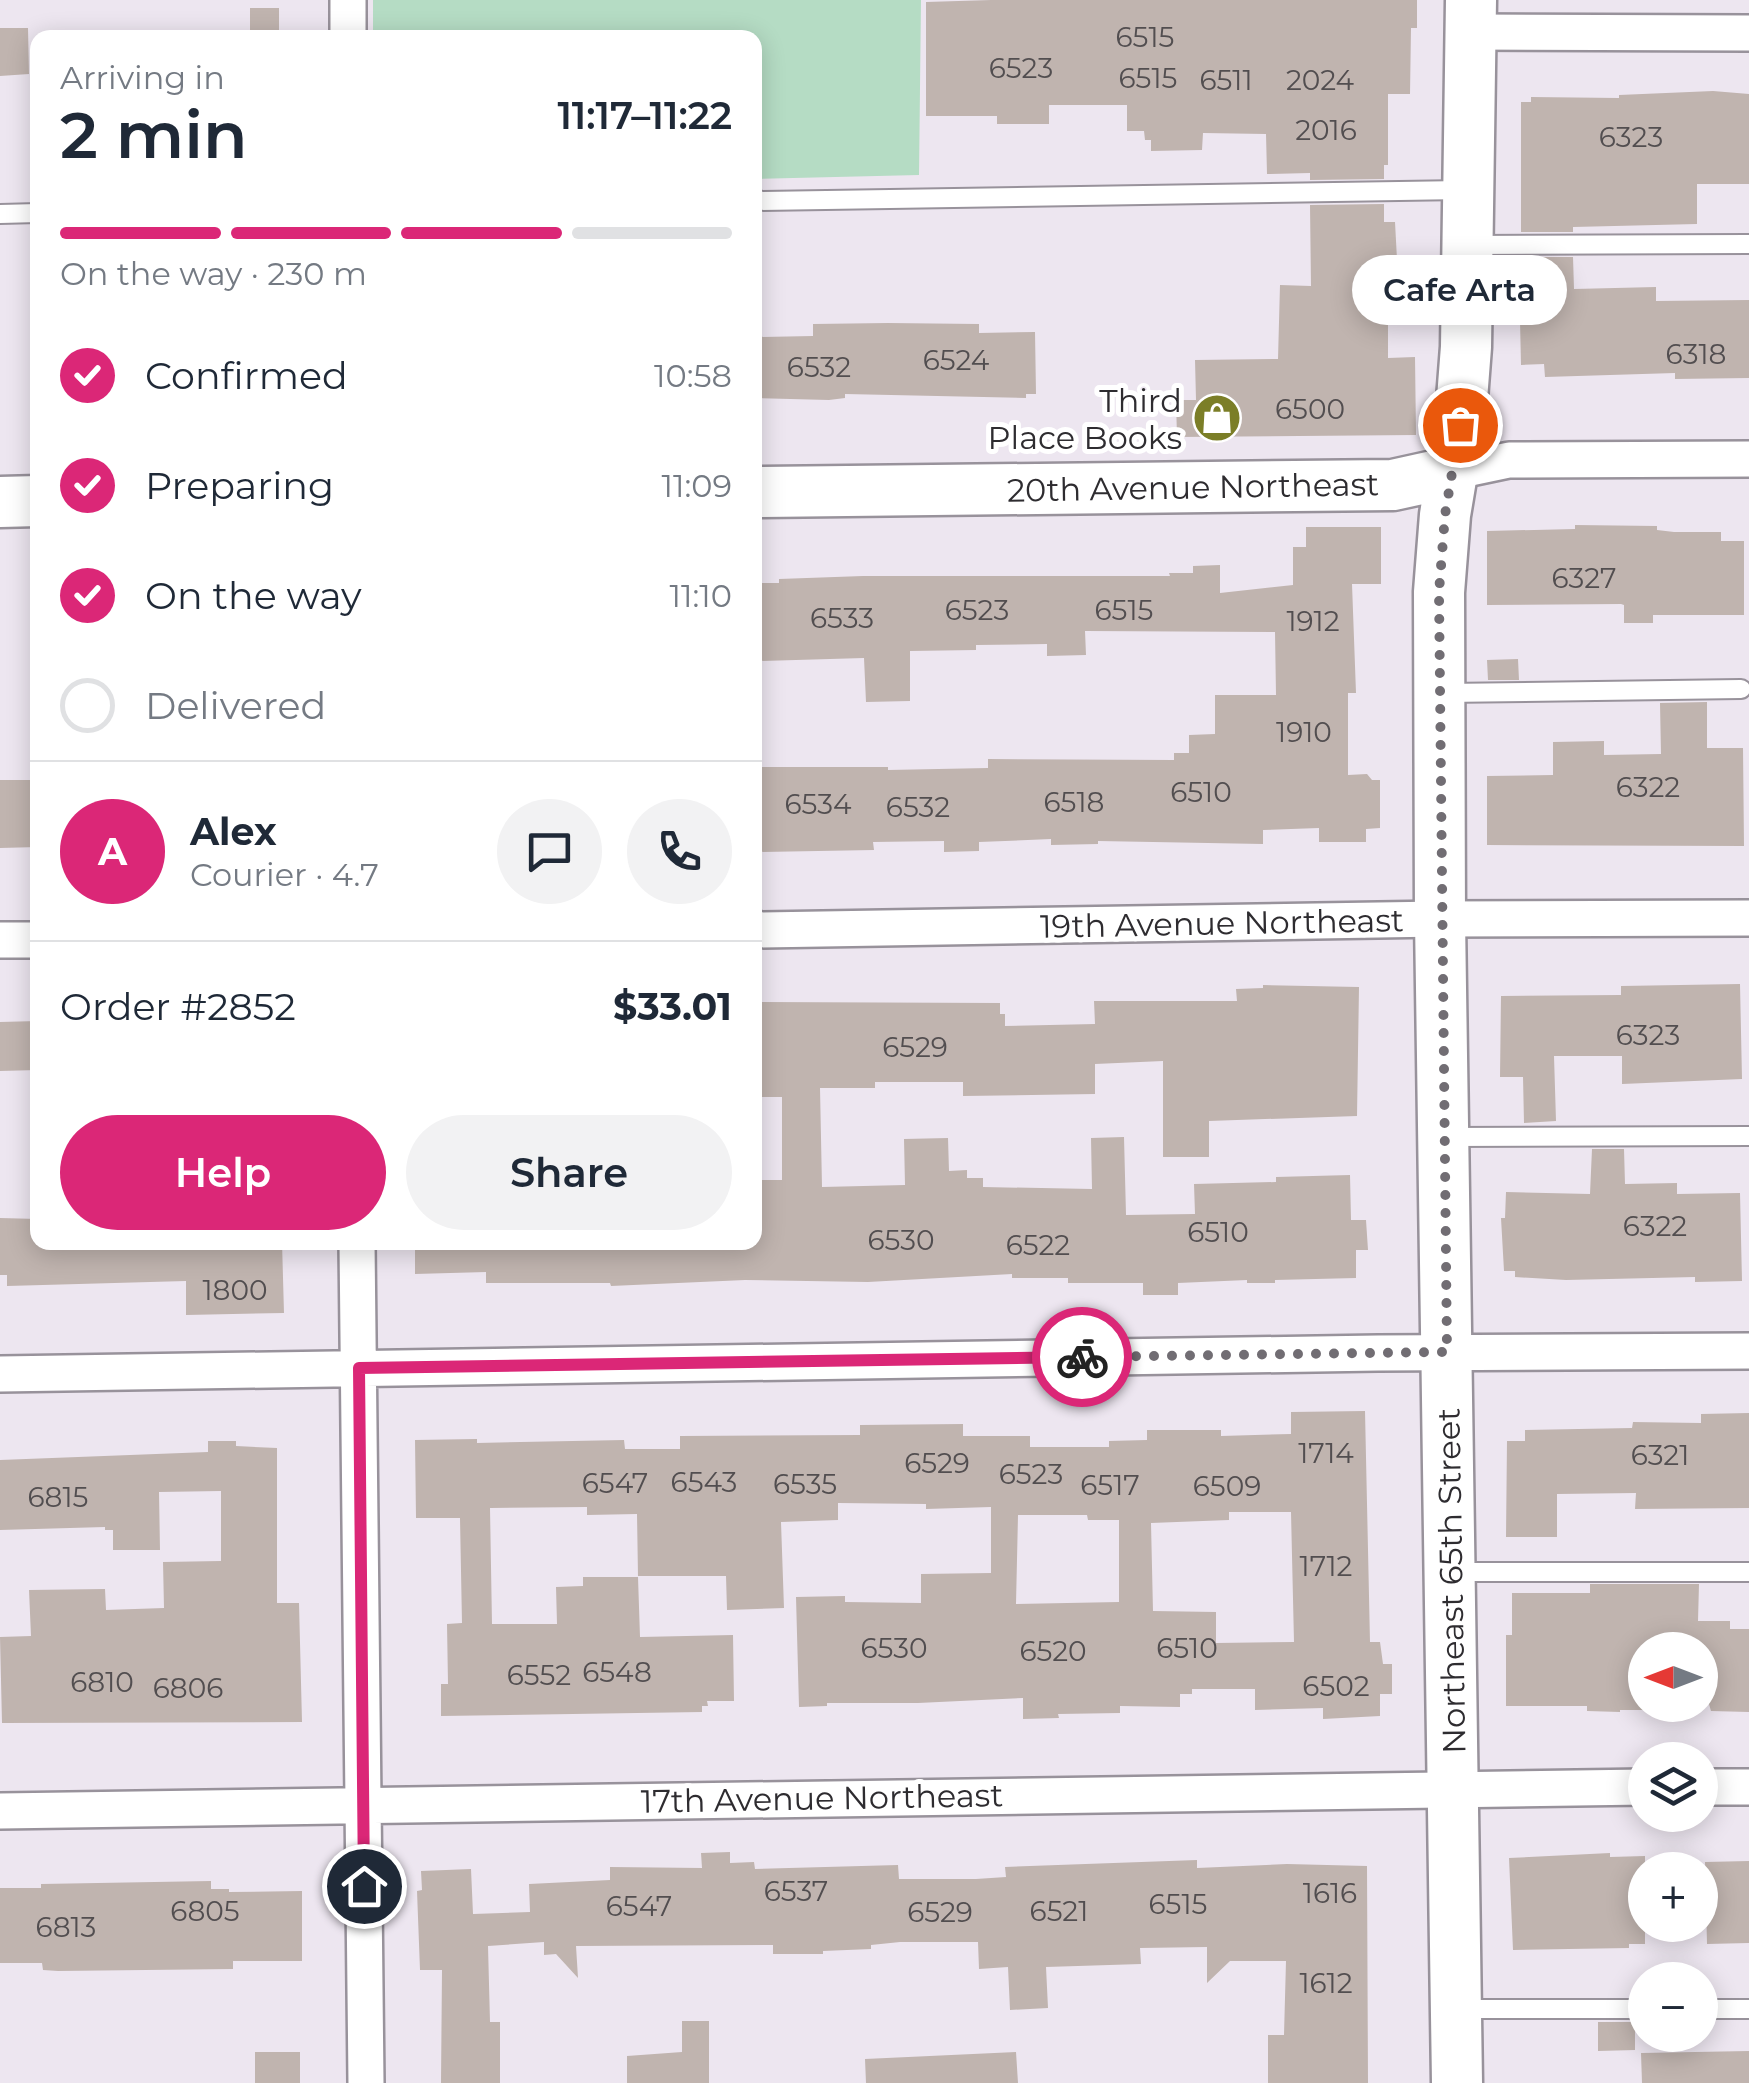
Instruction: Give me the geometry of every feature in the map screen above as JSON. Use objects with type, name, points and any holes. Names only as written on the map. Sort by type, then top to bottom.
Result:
[{"type":"main road","name":"Northeast 65th Street","points":[[1457,2083],[1439,592],[1466,347],[1471,16]]},
{"type":"main road","name":"20th Avenue Northeast","points":[[762,492],[1393,485],[1452,472]]},
{"type":"main road","points":[[0,502],[30,502]]},
{"type":"street","points":[[348,0],[348,30]]},
{"type":"street","points":[[1471,16],[1749,33]]},
{"type":"street","name":"20th Avenue Northeast","points":[[1452,472],[1508,460],[1749,459]]},
{"type":"street","name":"19th Avenue Northeast","points":[[762,930],[1749,918]]},
{"type":"street","points":[[0,940],[30,940]]},
{"type":"street","points":[[357,1250],[366,2083]]},
{"type":"street","points":[[0,1374],[1749,1351]]},
{"type":"street","name":"17th Avenue Northeast","points":[[0,1810],[1628,1787]]},
{"type":"street","points":[[1718,1787],[1749,1787]]},
{"type":"lane","points":[[762,202],[1469,190]]},
{"type":"lane","points":[[0,214],[30,213]]},
{"type":"lane","points":[[1468,245],[1749,244]]},
{"type":"lane","points":[[1439,694],[1741,689]]},
{"type":"lane","points":[[1444,1137],[1749,1136]]},
{"type":"lane","points":[[1451,1572],[1749,1572]]},
{"type":"lane","points":[[1456,2009],[1628,2009]]},
{"type":"lane","points":[[1718,2009],[1749,2009]]},
{"type":"green space","points":[[373,0],[921,0],[919,175],[762,179],[762,30],[373,30]]},
{"type":"building","points":[[1417,0],[1417,28],[1411,28],[1410,94],[1388,94],[1388,165],[1384,165],[1384,179],[1310,180],[1310,173],[1267,174],[1266,134],[1203,133],[1202,150],[1151,151],[1151,140],[1145,140],[1144,131],[1127,131],[1127,105],[1049,105],[1049,124],[997,124],[997,116],[926,116],[926,2]]},
{"type":"building","points":[[250,8],[279,8],[279,30],[250,30]]},
{"type":"building","points":[[0,28],[28,28],[29,74],[0,76]]},
{"type":"building","points":[[1713,91],[1749,94],[1749,184],[1697,184],[1697,224],[1521,232],[1521,102],[1531,102],[1531,97],[1619,98]]},
{"type":"building","points":[[1384,204],[1384,222],[1395,222],[1398,278],[1398,303],[1388,311],[1388,358],[1415,357],[1416,435],[1177,437],[1176,400],[1196,400],[1195,360],[1278,359],[1280,285],[1311,286],[1310,205]]},
{"type":"building","points":[[1523,257],[1573,257],[1574,289],[1656,287],[1656,301],[1749,300],[1749,378],[1675,379],[1675,373],[1545,377],[1544,364],[1521,365],[1519,276],[1524,276]]},
{"type":"building","points":[[813,324],[979,324],[979,333],[1035,332],[1036,394],[1026,394],[1026,398],[845,394],[845,398],[829,400],[762,398],[762,337],[813,336]]},
{"type":"building","points":[[1575,525],[1721,532],[1721,541],[1744,541],[1744,615],[1653,615],[1653,623],[1624,623],[1621,604],[1487,605],[1487,531],[1575,529]]},
{"type":"building","points":[[1306,527],[1381,527],[1381,584],[1352,584],[1356,693],[1348,693],[1348,775],[1367,774],[1372,780],[1380,780],[1380,828],[1366,829],[1366,842],[1319,842],[1319,828],[1263,830],[1263,844],[1098,841],[1051,845],[1051,839],[979,842],[979,851],[944,852],[944,841],[873,842],[874,850],[762,852],[762,767],[888,770],[988,768],[988,759],[1174,760],[1174,753],[1189,753],[1189,735],[1215,734],[1215,695],[1276,695],[1275,632],[1085,631],[1086,655],[1047,656],[1047,644],[910,651],[910,701],[866,702],[864,658],[762,661],[762,583],[863,576],[1170,576],[1169,573],[1193,573],[1193,566],[1220,565],[1220,593],[1293,585],[1293,547],[1306,547]]},
{"type":"building","points":[[1518,659],[1519,680],[1488,680],[1487,660]]},
{"type":"building","points":[[1707,702],[1707,748],[1743,748],[1744,846],[1487,845],[1487,776],[1553,775],[1553,742],[1604,741],[1604,755],[1661,754],[1660,703]]},
{"type":"building","points":[[0,780],[30,780],[30,847],[0,848]]},
{"type":"building","points":[[1740,984],[1742,1079],[1622,1084],[1622,1056],[1554,1056],[1556,1121],[1524,1123],[1523,1077],[1500,1077],[1501,996],[1621,995],[1621,986]]},
{"type":"building","points":[[1359,987],[1357,1116],[1209,1121],[1209,1157],[1163,1157],[1163,1061],[1095,1064],[1095,1094],[963,1096],[963,1082],[875,1082],[875,1088],[820,1088],[822,1187],[905,1185],[904,1139],[948,1138],[949,1171],[967,1170],[967,1178],[983,1178],[983,1187],[1092,1189],[1091,1138],[1124,1137],[1126,1215],[1195,1214],[1194,1184],[1350,1175],[1351,1220],[1366,1220],[1368,1250],[1356,1250],[1356,1278],[1178,1283],[1178,1295],[1143,1295],[1143,1283],[1068,1283],[1068,1278],[1012,1278],[1012,1274],[868,1282],[745,1280],[611,1286],[486,1283],[486,1272],[415,1274],[415,1250],[762,1250],[762,1180],[782,1180],[782,1097],[762,1097],[762,1002],[1000,1003],[1005,1026],[1095,1024],[1094,1001],[1237,1001],[1236,989]]},
{"type":"building","points":[[30,1021],[30,1070],[0,1071],[0,1022]]},
{"type":"building","points":[[1592,1149],[1624,1149],[1625,1184],[1677,1183],[1677,1194],[1740,1193],[1742,1281],[1695,1282],[1695,1277],[1566,1280],[1515,1277],[1515,1271],[1504,1271],[1501,1218],[1505,1218],[1506,1192],[1590,1194]]},
{"type":"building","points":[[0,1218],[30,1219],[30,1250],[282,1250],[284,1313],[186,1315],[186,1281],[7,1286],[7,1275],[0,1275]]},
{"type":"building","points":[[1365,1411],[1370,1642],[1380,1642],[1383,1664],[1392,1664],[1392,1694],[1380,1694],[1380,1716],[1323,1719],[1323,1708],[1255,1710],[1255,1689],[1192,1689],[1192,1694],[1180,1694],[1180,1707],[1120,1706],[1120,1713],[1058,1714],[1059,1718],[1023,1719],[1023,1698],[799,1707],[796,1597],[845,1596],[845,1602],[921,1603],[921,1574],[991,1573],[991,1507],[926,1509],[926,1504],[838,1503],[838,1520],[781,1522],[784,1608],[727,1610],[726,1576],[638,1576],[637,1514],[587,1515],[587,1507],[490,1508],[492,1624],[557,1624],[556,1587],[583,1586],[583,1577],[638,1577],[640,1637],[733,1635],[734,1701],[707,1701],[702,1712],[441,1716],[441,1684],[448,1684],[447,1624],[462,1623],[460,1518],[416,1518],[415,1440],[624,1440],[625,1449],[680,1449],[680,1436],[860,1435],[860,1425],[963,1424],[963,1436],[1030,1436],[1030,1447],[1109,1447],[1109,1441],[1147,1440],[1147,1430],[1221,1430],[1221,1436],[1291,1434],[1291,1412]],"holes":[[[1229,1512],[1291,1512],[1294,1642],[1216,1643],[1216,1612],[1153,1611],[1151,1523],[1229,1520]],[[1018,1515],[1087,1515],[1088,1520],[1119,1520],[1119,1602],[1016,1604]]]},
{"type":"building","points":[[1749,1413],[1749,1508],[1635,1509],[1636,1493],[1557,1494],[1557,1537],[1506,1537],[1507,1441],[1525,1441],[1525,1430],[1632,1428],[1633,1422],[1701,1423],[1701,1414]]},
{"type":"building","points":[[208,1441],[277,1448],[277,1603],[299,1603],[302,1722],[2,1723],[0,1637],[31,1636],[29,1590],[105,1589],[106,1610],[164,1608],[163,1562],[221,1561],[221,1491],[159,1492],[160,1550],[113,1550],[113,1530],[105,1527],[0,1530],[0,1460],[208,1452]]},
{"type":"building","points":[[1590,1584],[1699,1584],[1698,1621],[1730,1621],[1730,1629],[1749,1629],[1749,1712],[1718,1711],[1718,1632],[1628,1632],[1628,1710],[1506,1706],[1506,1635],[1512,1635],[1512,1593],[1590,1593]]},
{"type":"building","points":[[730,1852],[730,1863],[754,1862],[755,1869],[898,1865],[899,1879],[1006,1877],[1005,1867],[1197,1860],[1197,1868],[1367,1866],[1368,2083],[1268,2083],[1268,2035],[1284,2035],[1286,1961],[1230,1961],[1207,1983],[1207,1947],[1140,1948],[1141,1964],[1046,1967],[1048,2008],[1010,2010],[1008,1967],[979,1969],[978,1942],[900,1942],[823,1954],[773,1954],[773,1945],[576,1946],[578,1978],[556,1954],[544,1955],[544,1942],[488,1946],[490,2022],[500,2022],[500,2083],[441,2083],[442,1970],[420,1970],[417,1891],[422,1890],[421,1871],[471,1869],[473,1914],[530,1912],[529,1884],[610,1880],[610,1867],[702,1868],[701,1853]]},
{"type":"building","points":[[1610,1853],[1610,1857],[1628,1856],[1628,1942],[1645,1944],[1629,1944],[1629,1948],[1513,1950],[1509,1858]]},
{"type":"building","points":[[1749,1861],[1749,1943],[1707,1944],[1718,1942],[1718,1862]]},
{"type":"building","points":[[211,1881],[211,1889],[229,1892],[302,1891],[302,1961],[233,1961],[233,1969],[58,1971],[43,1970],[42,1963],[0,1963],[0,1888]]},
{"type":"building","points":[[682,2021],[709,2021],[709,2083],[627,2083],[627,2056],[682,2052]]},
{"type":"building","points":[[1598,2022],[1628,2022],[1628,2050],[1598,2051]]},
{"type":"building","points":[[1749,2051],[1749,2083],[1642,2083],[1641,2053]]},
{"type":"building","points":[[255,2052],[300,2052],[300,2083],[255,2083]]},
{"type":"building","points":[[1016,2052],[1018,2083],[866,2083],[865,2059]]},
{"type":"way so far","points":[[1082,1357],[1447,1352],[1439,592],[1445,515],[1460,425]]},
{"type":"place","name":"Third Place Books","points":[[1217,418]]},
{"type":"place","name":"Cafe Arta","points":[[1460,425]]},
{"type":"route","points":[[364,1886],[359,1368],[1082,1357]]}]
